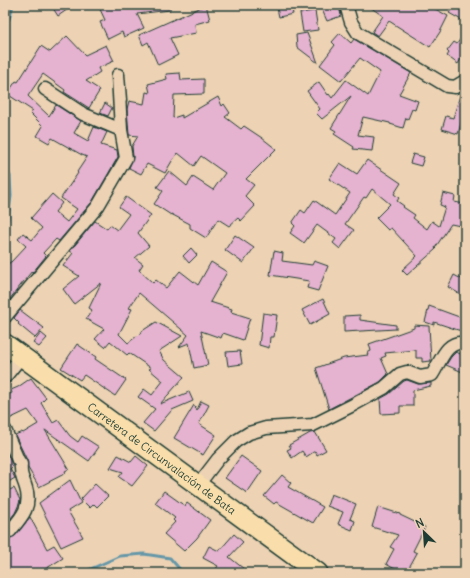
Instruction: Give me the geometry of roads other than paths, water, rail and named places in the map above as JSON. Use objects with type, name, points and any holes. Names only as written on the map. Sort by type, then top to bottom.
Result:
[{"type":"main road","name":"Carretera de Circunvalación de Bata","points":[[5,344],[318,573]]},
{"type":"street","points":[[346,5],[351,22],[358,33],[447,86],[455,87],[465,81]]},
{"type":"street","points":[[5,317],[98,206],[126,158],[121,130],[118,75],[120,100]]},
{"type":"street","points":[[45,89],[82,114],[121,130]]},
{"type":"street","points":[[198,485],[218,459],[236,441],[249,433],[266,428],[313,425],[354,405],[384,388],[400,374],[407,372],[420,377],[432,375],[448,348],[457,342],[465,343]]},
{"type":"street","points":[[5,377],[22,356]]},
{"type":"street","points":[[5,430],[21,464],[20,473],[27,490],[28,505],[25,513],[10,531]]},
{"type":"waterway","points":[[5,25],[9,19],[13,5]]},
{"type":"waterway","points":[[5,163],[10,176],[11,196],[5,240]]},
{"type":"waterway","points":[[84,573],[120,556],[144,554],[170,558],[183,573]]}]
